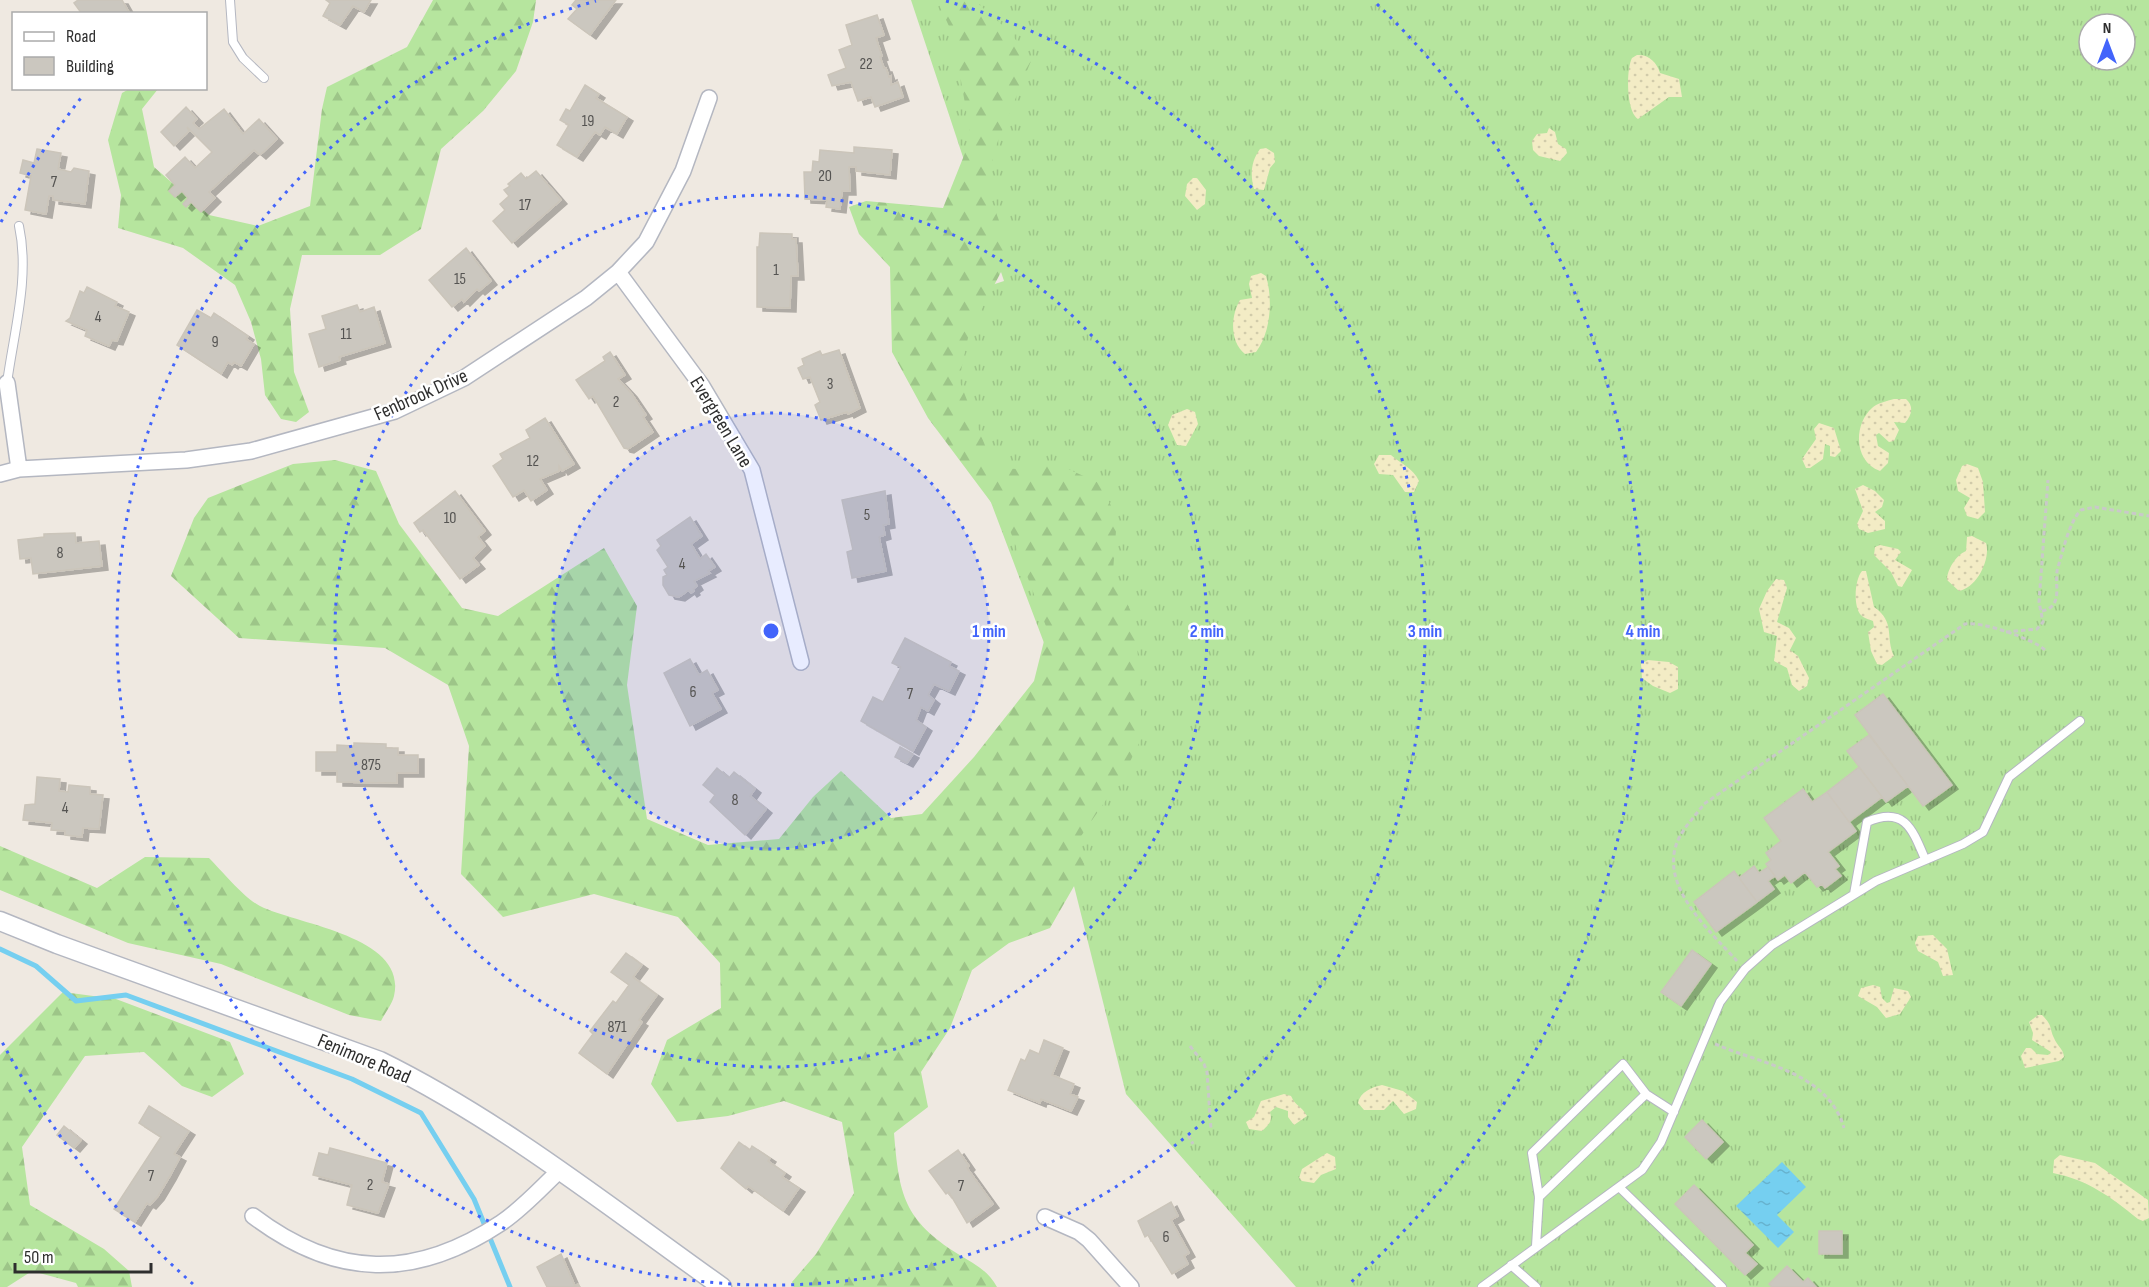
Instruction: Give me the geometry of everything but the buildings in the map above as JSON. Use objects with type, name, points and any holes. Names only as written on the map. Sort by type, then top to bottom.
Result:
[{"type":"street","name":"Fenbrook Drive","points":[[0,474],[19,469],[186,460],[251,451],[395,411],[464,378],[586,298],[618,272],[646,242],[683,171],[709,98]]},
{"type":"street","name":"Evergreen Lane","points":[[618,272],[702,386],[752,470],[801,662]]},
{"type":"street","points":[[7,383],[19,469]]},
{"type":"street","name":"Fenimore Road","points":[[0,921],[57,944],[380,1061],[407,1074],[559,1171],[722,1287]]},
{"type":"street","points":[[253,1216],[277,1234],[343,1262],[398,1264],[439,1256],[503,1222],[559,1171]]},
{"type":"street","points":[[1045,1217],[1079,1232],[1089,1240],[1131,1287]]},
{"type":"lane","points":[[230,0],[233,42],[243,58],[264,78]]},
{"type":"lane","points":[[7,383],[23,274],[24,252],[19,226]]},
{"type":"lane","points":[[1482,1287],[1642,1170],[1660,1142],[1674,1112],[1720,1002],[1745,969],[1772,945],[1854,894],[1925,859],[1963,844],[1983,832],[2009,777],[2080,721]]},
{"type":"lane","points":[[1854,894],[1867,822],[1882,815],[1900,818],[1911,828],[1925,859]]},
{"type":"lane","points":[[1536,1246],[1539,1197],[1532,1153],[1623,1065],[1646,1094],[1674,1112]]},
{"type":"lane","points":[[1539,1197],[1646,1094]]},
{"type":"lane","points":[[1620,1188],[1722,1287]]},
{"type":"lane","points":[[1511,1265],[1536,1287]]},
{"type":"path","points":[[2005,632],[2037,629],[2043,622],[2038,602],[2048,480]]},
{"type":"path","points":[[2042,611],[2050,609],[2055,603],[2057,569],[2074,520],[2080,510],[2095,507],[2149,516]]},
{"type":"path","points":[[1745,969],[1694,915],[1674,866],[1679,839],[1704,804],[1965,624],[1982,622],[2036,642],[2045,650]]},
{"type":"path","points":[[1703,1039],[1738,1054],[1776,1065],[1810,1084],[1837,1110],[1844,1128]]},
{"type":"path","points":[[1190,1046],[1204,1064],[1207,1072],[1211,1130]]},
{"type":"path","points":[[1188,1135],[1193,1144]]},
{"type":"green space","points":[[433,0],[536,0],[533,22],[516,71],[483,111],[441,149],[421,229],[380,255],[302,255],[290,309],[294,372],[309,412],[296,422],[281,419],[265,395],[261,359],[251,322],[235,285],[183,248],[118,228],[121,195],[108,140],[122,93],[127,90],[157,90],[142,109],[154,167],[209,215],[258,226],[310,206],[322,109],[327,87],[407,47]]},
{"type":"green space","points":[[911,0],[2149,0],[2149,1287],[1296,1287],[1126,1094],[1047,778],[1092,770],[918,309],[1004,281]]},
{"type":"green space","points":[[937,0],[974,0],[1010,32],[1031,61],[993,153],[991,199],[1011,253],[969,333],[959,380],[994,468],[1021,469],[1057,464],[1099,483],[1117,517],[1113,572],[1136,623],[1142,737],[1124,774],[1077,842],[1085,867],[1050,928],[1009,943],[972,970],[950,1028],[921,1072],[928,1107],[894,1133],[902,1190],[915,1217],[940,1242],[985,1272],[997,1287],[794,1287],[792,1282],[816,1254],[854,1193],[842,1122],[784,1101],[728,1116],[677,1122],[651,1084],[667,1040],[721,1008],[720,963],[678,917],[594,894],[503,917],[461,874],[469,746],[448,685],[385,648],[239,638],[171,576],[194,518],[208,498],[293,464],[335,460],[376,471],[399,524],[462,608],[498,616],[604,548],[637,606],[627,685],[647,819],[708,845],[779,839],[813,797],[841,771],[891,818],[922,814],[974,757],[1034,681],[1047,629],[1008,525],[928,418],[892,352],[890,267],[859,234],[849,207],[866,201],[943,208],[971,138],[953,35]]},
{"type":"green space","points":[[0,846],[97,888],[145,857],[209,858],[241,891],[260,906],[323,927],[368,946],[384,959],[394,976],[393,999],[381,1021],[349,1015],[221,964],[128,943],[0,890]]},
{"type":"green space","points":[[63,992],[116,999],[230,1042],[244,1074],[212,1097],[182,1086],[144,1052],[85,1056],[22,1147],[30,1205],[104,1249],[129,1271],[132,1287],[78,1287],[76,1283],[32,1271],[7,1287],[0,1287],[0,1055]]},
{"type":"sand","points":[[1637,55],[1652,60],[1660,73],[1679,79],[1682,97],[1669,97],[1638,119],[1631,108],[1628,80],[1632,58]]},
{"type":"sand","points":[[1549,128],[1555,132],[1558,144],[1566,149],[1567,153],[1560,161],[1539,156],[1533,150],[1532,141],[1537,134],[1547,133]]},
{"type":"sand","points":[[1266,148],[1274,153],[1275,162],[1270,168],[1264,190],[1254,189],[1253,163],[1260,149]]},
{"type":"sand","points":[[1193,178],[1197,178],[1206,190],[1205,204],[1197,210],[1185,196],[1187,184]]},
{"type":"sand","points":[[1261,273],[1266,276],[1270,295],[1268,325],[1256,352],[1245,354],[1236,342],[1233,320],[1240,300],[1252,298],[1249,284],[1251,276]]},
{"type":"sand","points":[[1906,399],[1911,411],[1905,423],[1894,422],[1899,430],[1894,441],[1889,442],[1879,433],[1876,435],[1878,446],[1889,453],[1888,463],[1880,471],[1865,460],[1861,452],[1859,433],[1866,415],[1872,408],[1879,403]]},
{"type":"sand","points":[[1187,409],[1195,412],[1198,424],[1186,446],[1177,445],[1168,425],[1172,415]]},
{"type":"sand","points":[[1819,423],[1834,428],[1841,451],[1835,457],[1830,456],[1830,446],[1825,444],[1823,459],[1810,468],[1806,468],[1802,459],[1816,439],[1814,429]]},
{"type":"sand","points":[[1379,455],[1391,455],[1414,473],[1419,481],[1414,492],[1405,492],[1393,475],[1379,474],[1374,464]]},
{"type":"sand","points":[[1967,464],[1978,468],[1983,482],[1985,512],[1978,519],[1967,516],[1964,508],[1970,498],[1958,491],[1956,480],[1962,466]]},
{"type":"sand","points":[[1863,485],[1875,491],[1884,500],[1882,507],[1875,512],[1885,521],[1885,529],[1868,533],[1859,529],[1857,524],[1863,511],[1855,489]]},
{"type":"sand","points":[[1972,536],[1986,543],[1986,557],[1977,579],[1966,589],[1959,591],[1947,580],[1947,576],[1956,559],[1966,551],[1967,537]]},
{"type":"sand","points":[[1880,545],[1898,549],[1901,552],[1895,560],[1912,570],[1902,587],[1898,586],[1891,572],[1874,555],[1875,547]]},
{"type":"sand","points":[[1862,571],[1866,571],[1874,607],[1888,624],[1894,656],[1882,665],[1877,664],[1871,651],[1868,632],[1874,627],[1873,621],[1861,615],[1856,604],[1856,585]]},
{"type":"sand","points":[[1776,579],[1784,580],[1787,588],[1777,622],[1789,628],[1796,638],[1790,650],[1798,656],[1809,678],[1807,686],[1799,691],[1792,685],[1787,668],[1774,661],[1777,636],[1764,632],[1759,609],[1767,591]]},
{"type":"sand","points":[[1648,660],[1669,662],[1678,667],[1678,689],[1670,693],[1653,686],[1642,678],[1641,664]]},
{"type":"sand","points":[[1933,935],[1947,949],[1953,975],[1943,976],[1938,962],[1918,951],[1915,943],[1918,936]]},
{"type":"sand","points":[[1873,985],[1880,987],[1882,998],[1887,1003],[1890,1002],[1894,988],[1908,991],[1911,997],[1900,1014],[1886,1018],[1877,1007],[1858,996],[1861,988]]},
{"type":"sand","points":[[2038,1015],[2042,1015],[2048,1022],[2064,1057],[2059,1061],[2025,1068],[2021,1056],[2026,1048],[2031,1048],[2037,1054],[2048,1055],[2051,1052],[2032,1040],[2033,1033],[2029,1022]]},
{"type":"sand","points":[[1382,1085],[1403,1091],[1417,1102],[1416,1109],[1404,1114],[1393,1101],[1384,1110],[1364,1110],[1358,1103],[1361,1096]]},
{"type":"sand","points":[[1284,1094],[1291,1096],[1307,1116],[1294,1125],[1288,1117],[1288,1111],[1276,1107],[1270,1112],[1270,1121],[1262,1131],[1249,1129],[1246,1122],[1254,1117],[1261,1101]]},
{"type":"sand","points":[[1327,1153],[1335,1157],[1336,1169],[1321,1175],[1314,1183],[1302,1181],[1299,1178],[1302,1169]]},
{"type":"sand","points":[[2060,1155],[2095,1163],[2148,1200],[2149,1218],[2143,1221],[2138,1219],[2098,1190],[2077,1180],[2053,1173],[2054,1160]]},
{"type":"water","points":[[1782,1162],[1806,1187],[1777,1215],[1794,1232],[1778,1248],[1736,1206]]},
{"type":"waterway","points":[[0,949],[36,966],[76,1001],[126,995],[352,1079],[421,1113],[474,1199],[510,1287]]}]
